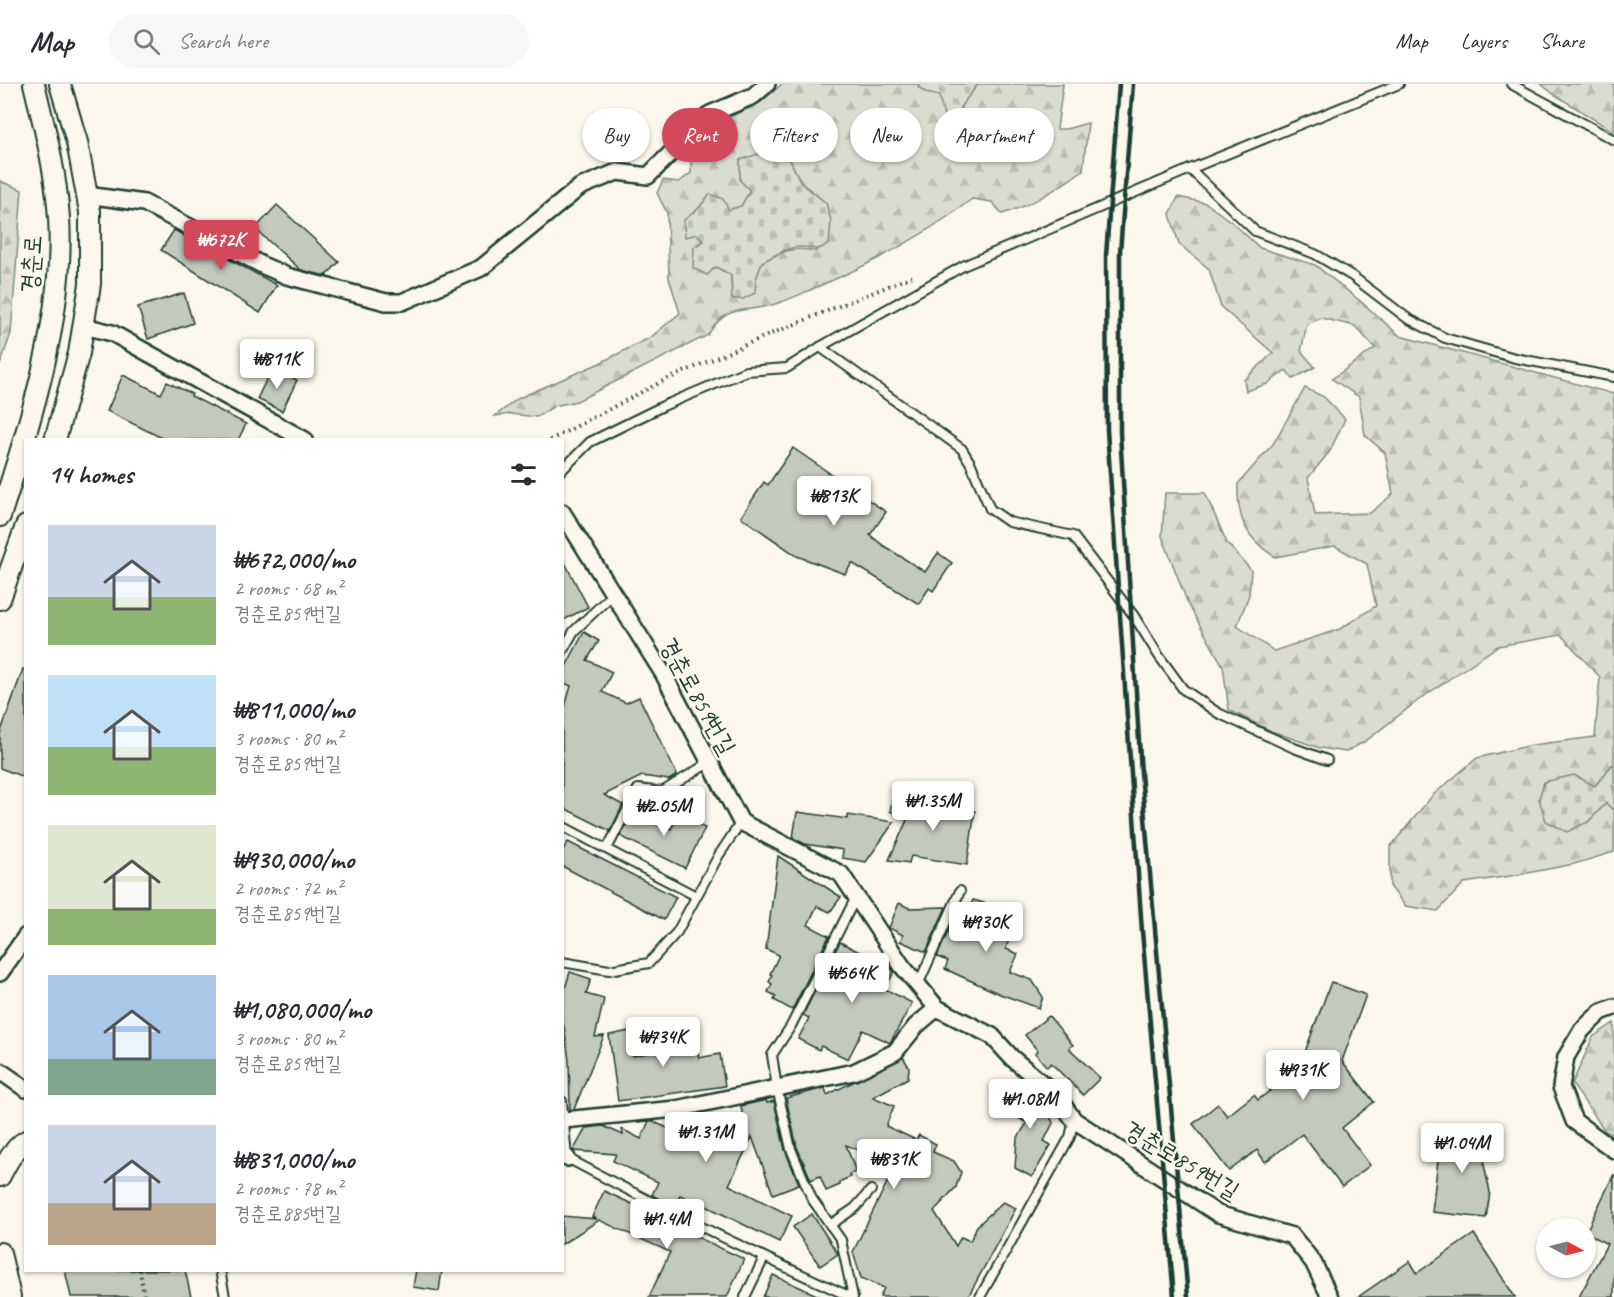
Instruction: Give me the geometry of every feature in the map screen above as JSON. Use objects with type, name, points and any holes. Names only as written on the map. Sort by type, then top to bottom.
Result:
[{"type":"street","name":"경춘로","points":[[26,438],[40,382],[59,268],[59,220],[55,170],[34,84]]},
{"type":"street","points":[[56,438],[79,353],[90,284],[90,212],[76,142],[60,84]]},
{"type":"street","points":[[87,195],[144,203],[287,276],[386,303],[402,302],[481,268],[580,188],[617,172],[648,176],[710,114],[753,96],[767,84]]},
{"type":"street","points":[[84,327],[112,333],[287,435]]},
{"type":"street","name":"경춘로","points":[[0,516],[24,444]]},
{"type":"street","name":"경춘로859번길","points":[[564,515],[664,675],[741,822],[841,874],[902,966],[937,1008],[992,1036],[1012,1058],[1056,1095],[1074,1120],[1218,1214],[1292,1236],[1313,1262],[1330,1297]]},
{"type":"street","points":[[0,599],[24,532]]},
{"type":"street","points":[[0,973],[24,939]]},
{"type":"street","points":[[1614,1007],[1601,1012],[1582,1030],[1566,1057],[1561,1087],[1574,1121],[1614,1150]]},
{"type":"street","points":[[564,1120],[676,1109],[854,1072],[895,1052],[916,1026],[937,1008]]},
{"type":"street","points":[[0,1071],[24,1088]]},
{"type":"street","points":[[0,1176],[12,1155],[24,1142]]},
{"type":"street","points":[[0,1253],[10,1297]]},
{"type":"lane","points":[[564,468],[590,442],[663,406],[746,371],[787,368],[963,266],[1190,169],[1399,84]]},
{"type":"lane","points":[[1511,84],[1614,140]]},
{"type":"lane","points":[[1190,169],[1255,231],[1315,254],[1352,276],[1407,318],[1445,338],[1515,358],[1614,376]]},
{"type":"lane","points":[[820,347],[962,449],[971,464],[990,509],[1009,522],[1072,536],[1134,616],[1183,689],[1218,713],[1294,748],[1327,760]]},
{"type":"lane","points":[[564,648],[574,631],[614,594]]},
{"type":"lane","points":[[606,849],[638,789],[662,792],[710,762]]},
{"type":"lane","points":[[564,962],[609,970],[649,963],[677,932],[718,855],[741,822]]},
{"type":"lane","points":[[564,827],[696,897]]},
{"type":"lane","points":[[918,985],[960,891]]},
{"type":"lane","points":[[852,1297],[841,1240],[812,1199],[791,1149],[772,1055],[791,1026],[856,897]]},
{"type":"lane","points":[[564,1120],[565,1157],[764,1258],[852,1297]]},
{"type":"lane","points":[[980,1297],[1070,1137],[1074,1120]]},
{"type":"lane","points":[[830,1225],[855,1208],[871,1190]]},
{"type":"lane","points":[[745,1297],[764,1258]]},
{"type":"lane","points":[[220,1272],[225,1297]]},
{"type":"path","points":[[140,1272],[144,1297]]},
{"type":"green space","points":[[782,84],[919,84],[918,87],[927,93],[939,95],[942,108],[934,108],[934,162],[1054,162],[1054,108],[961,108],[978,84],[1063,84],[1057,129],[1088,123],[1083,170],[1064,184],[1024,206],[1002,214],[992,202],[972,199],[935,225],[878,259],[786,300],[764,307],[730,313],[715,325],[708,335],[577,401],[554,406],[537,417],[511,414],[495,416],[519,398],[600,363],[651,337],[680,313],[669,278],[667,213],[657,193],[663,180],[679,182],[691,173],[691,162],[738,162],[738,113],[761,102]],"holes":[[[750,108],[838,108],[838,162],[791,162],[801,183],[814,193],[816,251],[788,250],[762,262],[756,279],[755,293],[732,299],[731,275],[716,267],[704,241],[685,220],[710,194],[729,210],[741,206],[750,190],[740,160],[750,157]]]},
{"type":"green space","points":[[919,84],[978,84],[961,108],[942,108],[939,96],[927,93],[918,87]]},
{"type":"green space","points":[[1541,84],[1614,84],[1614,132],[1552,93]]},
{"type":"green space","points":[[750,157],[750,162],[791,162],[801,183],[826,203],[831,221],[829,244],[817,249],[790,248],[762,262],[756,279],[755,293],[743,299],[732,299],[731,275],[716,267],[707,275],[693,268],[694,247],[704,241],[697,234],[685,237],[684,220],[699,208],[710,194],[723,199],[729,210],[741,206],[750,191],[740,180],[740,160]]},
{"type":"green space","points":[[0,181],[22,190],[11,333],[0,365]]},
{"type":"green space","points":[[1178,197],[1206,203],[1260,248],[1315,265],[1400,336],[1614,394],[1614,765],[1595,786],[1588,822],[1606,803],[1614,811],[1614,852],[1574,864],[1464,883],[1438,911],[1405,906],[1390,886],[1390,847],[1433,795],[1477,758],[1532,745],[1595,737],[1600,677],[1561,635],[1498,646],[1420,699],[1367,740],[1346,752],[1320,748],[1271,731],[1229,710],[1223,666],[1188,604],[1162,536],[1165,493],[1205,493],[1227,543],[1251,570],[1249,595],[1237,626],[1274,651],[1340,629],[1376,606],[1367,564],[1335,546],[1275,557],[1250,535],[1241,517],[1238,484],[1273,444],[1305,388],[1324,397],[1345,419],[1330,451],[1308,478],[1315,515],[1370,513],[1393,494],[1385,453],[1365,435],[1359,397],[1332,379],[1375,348],[1355,326],[1321,318],[1307,324],[1301,351],[1315,367],[1293,379],[1286,370],[1267,384],[1246,391],[1244,380],[1273,353],[1221,307],[1209,269],[1179,244],[1170,214]]},
{"type":"green space","points":[[1614,765],[1614,811],[1606,803],[1588,822],[1567,832],[1546,821],[1539,799],[1544,782],[1574,775],[1595,786]]},
{"type":"green space","points":[[1614,1023],[1614,1135],[1605,1131],[1572,1084],[1593,1037]]},
{"type":"building","points":[[277,205],[339,262],[326,276],[301,270],[255,229]]},
{"type":"building","points":[[174,230],[277,285],[260,313],[161,250]]},
{"type":"building","points":[[184,293],[193,323],[148,339],[138,307]]},
{"type":"building","points":[[272,368],[297,380],[282,411],[257,399]]},
{"type":"building","points":[[123,375],[161,394],[167,382],[246,424],[239,438],[162,438],[107,411]]},
{"type":"building","points":[[793,448],[886,512],[870,535],[884,546],[925,572],[938,553],[952,563],[933,591],[929,588],[919,604],[852,563],[845,574],[797,556],[741,517],[764,482],[768,485]]},
{"type":"building","points":[[564,561],[588,607],[564,620]]},
{"type":"building","points":[[584,632],[599,641],[587,660],[612,672],[602,692],[626,703],[639,697],[677,775],[669,780],[642,776],[604,795],[623,805],[610,831],[564,808],[564,710],[571,686],[564,683],[564,670]]},
{"type":"building","points":[[24,669],[24,769],[21,776],[0,768],[0,734]]},
{"type":"building","points":[[893,797],[975,811],[967,865],[911,856],[909,863],[889,860],[907,820],[890,811]]},
{"type":"building","points":[[634,810],[671,829],[678,815],[705,828],[685,868],[620,836]]},
{"type":"building","points":[[797,812],[848,819],[848,815],[894,822],[866,862],[842,858],[843,850],[805,844],[793,838]]},
{"type":"building","points":[[568,842],[676,897],[664,920],[564,867],[564,848]]},
{"type":"building","points":[[778,856],[841,897],[830,912],[817,906],[808,925],[829,936],[792,1010],[774,1000],[776,996],[768,992],[772,984],[769,982],[772,975],[770,974],[779,955],[766,949]]},
{"type":"building","points":[[973,900],[991,905],[1003,913],[1001,920],[1007,922],[1004,928],[1011,932],[1006,949],[1018,954],[1010,972],[1032,980],[1043,997],[1039,1008],[1000,994],[945,969],[948,961],[937,957],[959,907],[970,907]]},
{"type":"building","points":[[899,903],[909,908],[946,907],[926,952],[900,941],[903,935],[889,928]]},
{"type":"building","points":[[840,942],[892,969],[894,972],[885,989],[912,1003],[890,1043],[863,1030],[848,1059],[821,1046],[819,1050],[798,1039],[809,1018],[803,1015]]},
{"type":"building","points":[[570,972],[591,979],[586,994],[604,999],[595,1037],[604,1036],[574,1109],[570,1110],[569,1060],[564,1026],[564,992]]},
{"type":"building","points":[[1331,982],[1366,995],[1342,1061],[1374,1102],[1342,1128],[1370,1165],[1342,1187],[1302,1134],[1265,1162],[1257,1150],[1229,1171],[1193,1124],[1218,1104],[1227,1116],[1254,1095],[1258,1100],[1299,1068]]},
{"type":"building","points":[[1049,1016],[1073,1045],[1069,1048],[1100,1078],[1083,1095],[1051,1063],[1047,1067],[1035,1053],[1038,1051],[1025,1035]]},
{"type":"building","points":[[630,1031],[633,1056],[666,1049],[664,1037],[693,1031],[699,1058],[720,1054],[725,1086],[618,1101],[609,1035]]},
{"type":"building","points":[[903,1057],[909,1067],[908,1078],[873,1097],[894,1106],[886,1126],[916,1140],[919,1135],[936,1144],[933,1152],[954,1161],[961,1172],[956,1187],[934,1211],[956,1246],[961,1237],[970,1241],[977,1226],[1003,1202],[1016,1208],[968,1297],[880,1297],[884,1288],[861,1278],[853,1252],[901,1154],[884,1160],[846,1145],[856,1172],[849,1174],[850,1177],[839,1182],[840,1185],[826,1191],[820,1176],[811,1180],[797,1147],[786,1098],[825,1088],[827,1095]]},
{"type":"building","points":[[1014,1083],[1029,1093],[1027,1096],[1045,1105],[1053,1123],[1044,1141],[1051,1145],[1032,1177],[1015,1168],[1017,1139],[1027,1123],[1010,1113],[1006,1095]]},
{"type":"building","points":[[766,1100],[767,1103],[774,1101],[785,1150],[799,1184],[773,1194],[752,1137],[729,1185],[792,1216],[779,1242],[680,1195],[674,1207],[652,1195],[658,1182],[613,1161],[616,1154],[573,1151],[586,1128],[603,1126],[623,1135],[622,1129],[641,1139],[649,1121],[652,1121],[685,1136],[696,1115],[702,1114],[746,1136],[741,1106]]},
{"type":"building","points":[[1442,1126],[1483,1130],[1487,1146],[1484,1165],[1490,1192],[1486,1218],[1432,1212]]},
{"type":"building","points":[[1614,1174],[1614,1297],[1579,1297],[1589,1278],[1596,1278],[1596,1265],[1607,1244],[1596,1238],[1596,1218],[1593,1218]]},
{"type":"building","points":[[604,1191],[645,1210],[647,1206],[670,1218],[667,1223],[744,1259],[727,1297],[649,1297],[670,1252],[599,1220],[564,1243],[564,1216],[597,1219],[592,1217]]},
{"type":"building","points":[[812,1214],[838,1254],[820,1266],[793,1227]]},
{"type":"building","points":[[1474,1234],[1515,1297],[1358,1297],[1410,1261],[1417,1273]]},
{"type":"building","points":[[65,1272],[185,1272],[191,1297],[71,1297]]},
{"type":"building","points":[[416,1272],[442,1272],[439,1291],[413,1287]]},
{"type":"building","points":[[773,1275],[782,1279],[821,1297],[763,1297]]},
{"type":"railway","points":[[1119,84],[1106,255],[1107,430],[1142,931],[1174,1297]]},
{"type":"railway","points":[[1133,84],[1120,252],[1120,433],[1141,773],[1188,1297]]}]
